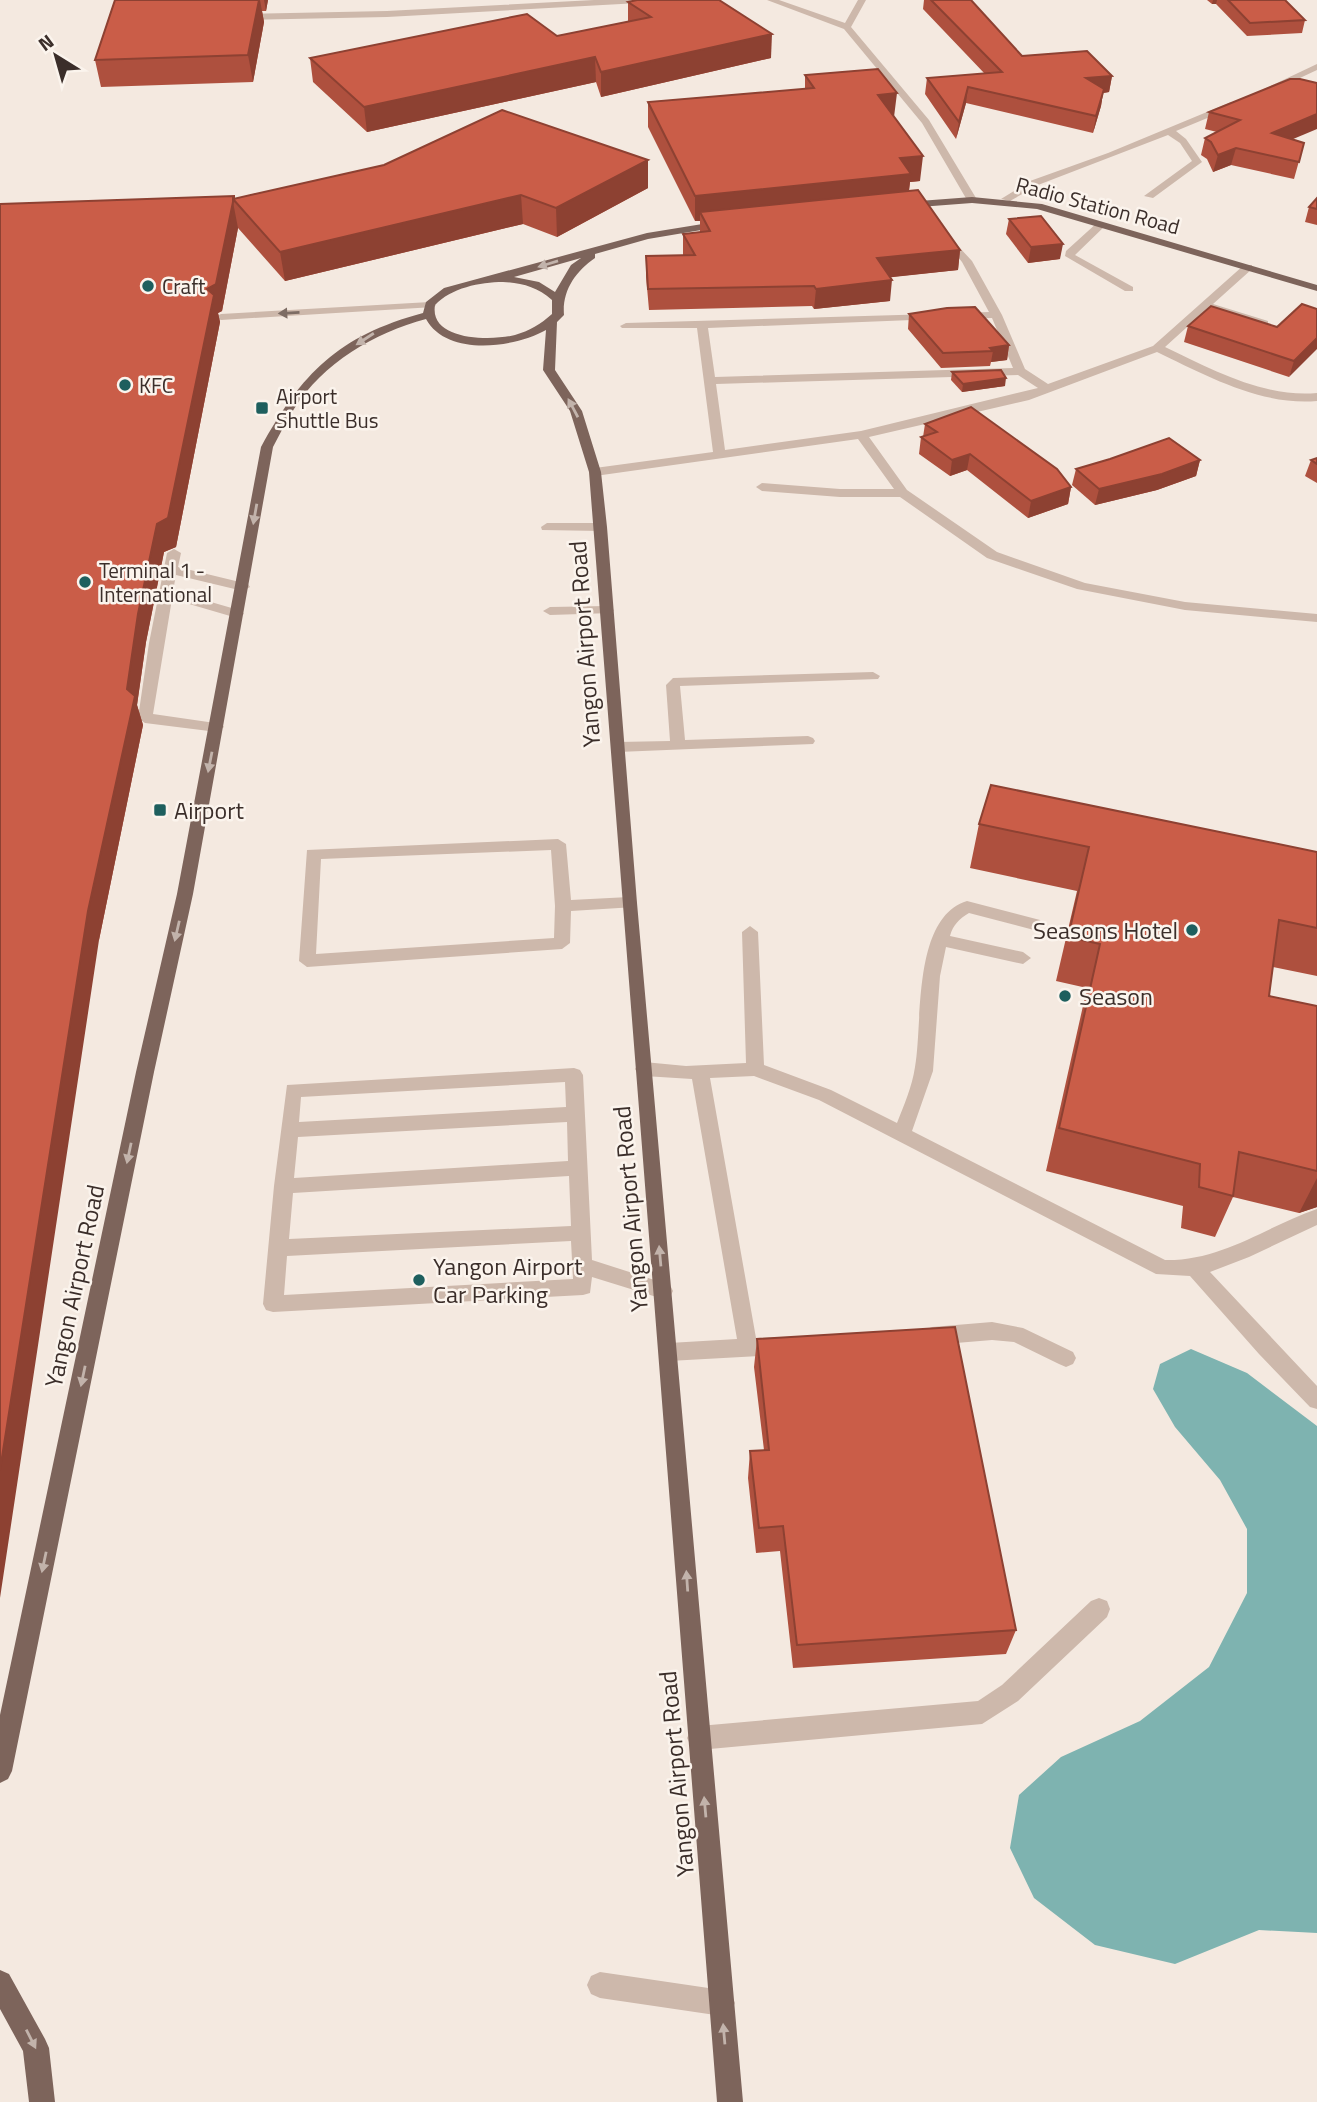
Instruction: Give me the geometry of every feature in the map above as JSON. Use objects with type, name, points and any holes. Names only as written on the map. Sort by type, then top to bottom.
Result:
[{"type":"main road","name":"Radio Station Road","points":[[890,206],[971,198],[1006,199],[1102,224],[1317,288]]},
{"type":"main road","points":[[494,279],[659,234],[732,223]]},
{"type":"main road","name":"Yangon Airport Road","points":[[602,248],[575,267],[557,299],[558,315],[552,323],[549,370],[576,411],[595,472],[601,527],[629,903],[669,1352],[730,2102]]},
{"type":"main road","points":[[494,279],[533,283],[548,290],[557,299]]},
{"type":"main road","name":"Yangon Airport Road","points":[[0,1771],[145,1072],[185,894],[267,447],[291,404],[342,354],[364,339],[430,310],[439,295],[453,287],[494,279]]},
{"type":"main road","points":[[430,310],[435,325],[446,332],[482,341],[523,337],[552,323]]},
{"type":"main road","points":[[0,1983],[36,2048],[43,2102]]},
{"type":"street","points":[[228,17],[320,11],[639,0]]},
{"type":"street","points":[[771,0],[846,27],[926,122],[971,198]]},
{"type":"street","points":[[846,27],[862,0]]},
{"type":"street","points":[[1255,95],[1317,67]]},
{"type":"street","points":[[1267,90],[1292,90]]},
{"type":"street","points":[[1006,199],[1034,183],[1242,100]]},
{"type":"street","points":[[1149,196],[1197,162],[1183,141],[1169,131]]},
{"type":"street","points":[[1102,224],[1070,253],[1070,256],[1129,289]]},
{"type":"street","points":[[944,233],[967,261],[996,314],[1020,371],[1046,388]]},
{"type":"street","points":[[595,472],[861,435],[988,407],[1157,348],[1248,267]]},
{"type":"street","points":[[1206,305],[1264,323]]},
{"type":"street","points":[[221,317],[430,310]]},
{"type":"street","points":[[626,326],[996,314]]},
{"type":"street","points":[[702,325],[720,456]]},
{"type":"street","points":[[1157,348],[1191,364],[1276,395],[1317,397]]},
{"type":"street","points":[[710,381],[1020,371]]},
{"type":"street","points":[[861,435],[903,493],[992,555],[1082,586],[1185,606],[1317,618]]},
{"type":"street","points":[[762,487],[840,493],[903,493]]},
{"type":"street","points":[[547,527],[601,527]]},
{"type":"street","points":[[174,553],[156,643],[145,718],[216,727]]},
{"type":"street","points":[[172,570],[243,587]]},
{"type":"street","points":[[167,593],[237,614]]},
{"type":"street","points":[[550,611],[607,610]]},
{"type":"street","points":[[678,745],[673,685],[678,681],[873,676]]},
{"type":"street","points":[[618,747],[808,741]]},
{"type":"street","points":[[558,844],[563,906],[562,943],[307,961],[313,854],[558,844]]},
{"type":"street","points":[[563,906],[629,903]]},
{"type":"street","points":[[902,1134],[925,1064],[932,976],[940,940],[950,919],[962,908],[1034,925]]},
{"type":"street","points":[[750,932],[755,1069]]},
{"type":"street","points":[[940,940],[1023,958]]},
{"type":"street","points":[[644,1069],[700,1072],[755,1069],[825,1096],[1149,1263],[1179,1270],[1228,1259],[1265,1243],[1294,1225],[1317,1217]]},
{"type":"street","points":[[700,1072],[748,1348]]},
{"type":"street","points":[[574,1075],[583,1286],[273,1304],[289,1130],[293,1090],[574,1075]]},
{"type":"street","points":[[289,1130],[576,1114]]},
{"type":"street","points":[[283,1186],[578,1168]]},
{"type":"street","points":[[278,1248],[581,1233]]},
{"type":"street","points":[[583,1266],[663,1291]]},
{"type":"street","points":[[1194,1267],[1317,1400]]},
{"type":"street","points":[[911,1337],[992,1331],[1016,1334],[1066,1358]]},
{"type":"street","points":[[669,1352],[802,1344]]},
{"type":"street","points":[[699,1738],[982,1712],[1010,1693],[1099,1609]]},
{"type":"street","points":[[600,1985],[722,2003]]},
{"type":"water","points":[[1191,1349],[1247,1373],[1317,1426],[1317,1933],[1259,1930],[1175,1964],[1095,1945],[1034,1898],[1010,1848],[1019,1795],[1061,1757],[1140,1721],[1209,1667],[1247,1593],[1247,1529],[1220,1480],[1175,1427],[1153,1389],[1160,1364]]},
{"type":"building","points":[[115,0],[259,0],[248,55],[95,60]]},
{"type":"building","points":[[719,0],[772,34],[601,72],[595,57],[364,107],[310,58],[527,14],[557,36],[651,17],[628,2]]},
{"type":"building","points":[[931,0],[971,0],[1022,56],[1087,51],[1112,76],[1086,78],[1104,89],[1096,116],[968,87],[959,122],[927,78],[1002,72]]},
{"type":"building","points":[[1228,0],[1285,0],[1305,20],[1250,23]]},
{"type":"building","points":[[878,69],[897,93],[878,95],[923,156],[900,158],[911,174],[695,196],[648,102],[814,88],[805,75]]},
{"type":"building","points":[[1290,79],[1317,83],[1317,114],[1272,133],[1304,143],[1299,162],[1236,148],[1218,155],[1211,142],[1205,138],[1240,120],[1209,112]]},
{"type":"building","points":[[502,110],[648,160],[556,208],[521,195],[280,252],[233,199],[384,165]]},
{"type":"building","points":[[918,190],[960,250],[877,258],[892,280],[816,289],[814,286],[648,289],[646,256],[695,255],[683,234],[710,231],[700,212]]},
{"type":"building","name":"Terminal 1 - International","points":[[234,196],[216,284],[207,289],[214,295],[168,518],[157,524],[138,614],[127,689],[135,696],[88,911],[0,1470],[0,204]]},
{"type":"building","points":[[1317,198],[1317,209],[1309,207]]},
{"type":"building","points":[[1041,216],[1063,244],[1031,247],[1009,219]]},
{"type":"building","points":[[1302,304],[1317,309],[1317,338],[1294,361],[1188,326],[1211,306],[1277,327]]},
{"type":"building","points":[[975,307],[1009,345],[990,348],[993,351],[943,353],[909,314],[947,308]]},
{"type":"building","points":[[1001,370],[1006,378],[963,384],[952,372]]},
{"type":"building","points":[[971,407],[1057,469],[1071,487],[1031,501],[970,454],[952,460],[921,437],[937,432],[925,424]]},
{"type":"building","points":[[1169,438],[1200,460],[1162,474],[1099,489],[1076,469],[1110,459]]},
{"type":"building","points":[[991,785],[1317,852],[1317,928],[1279,920],[1269,996],[1317,1006],[1317,1171],[1239,1152],[1233,1196],[1199,1187],[1200,1164],[1059,1128],[1100,944],[1068,937],[1089,847],[979,824]]},
{"type":"building","points":[[955,1327],[1016,1630],[797,1645],[783,1526],[759,1528],[750,1451],[769,1450],[757,1339]]},
{"type":"place","name":"Craft","points":[[148,286]]},
{"type":"place","name":"KFC","points":[[125,385]]},
{"type":"place","name":"Airport Shuttle Bus","points":[[262,408]]},
{"type":"place","name":"Terminal 1 - International","points":[[85,582]]},
{"type":"place","name":"Airport","points":[[160,810]]},
{"type":"place","name":"Seasons Hotel","points":[[1192,930]]},
{"type":"place","name":"Season","points":[[1065,996]]},
{"type":"place","name":"Yangon Airport Car Parking","points":[[419,1280]]}]
